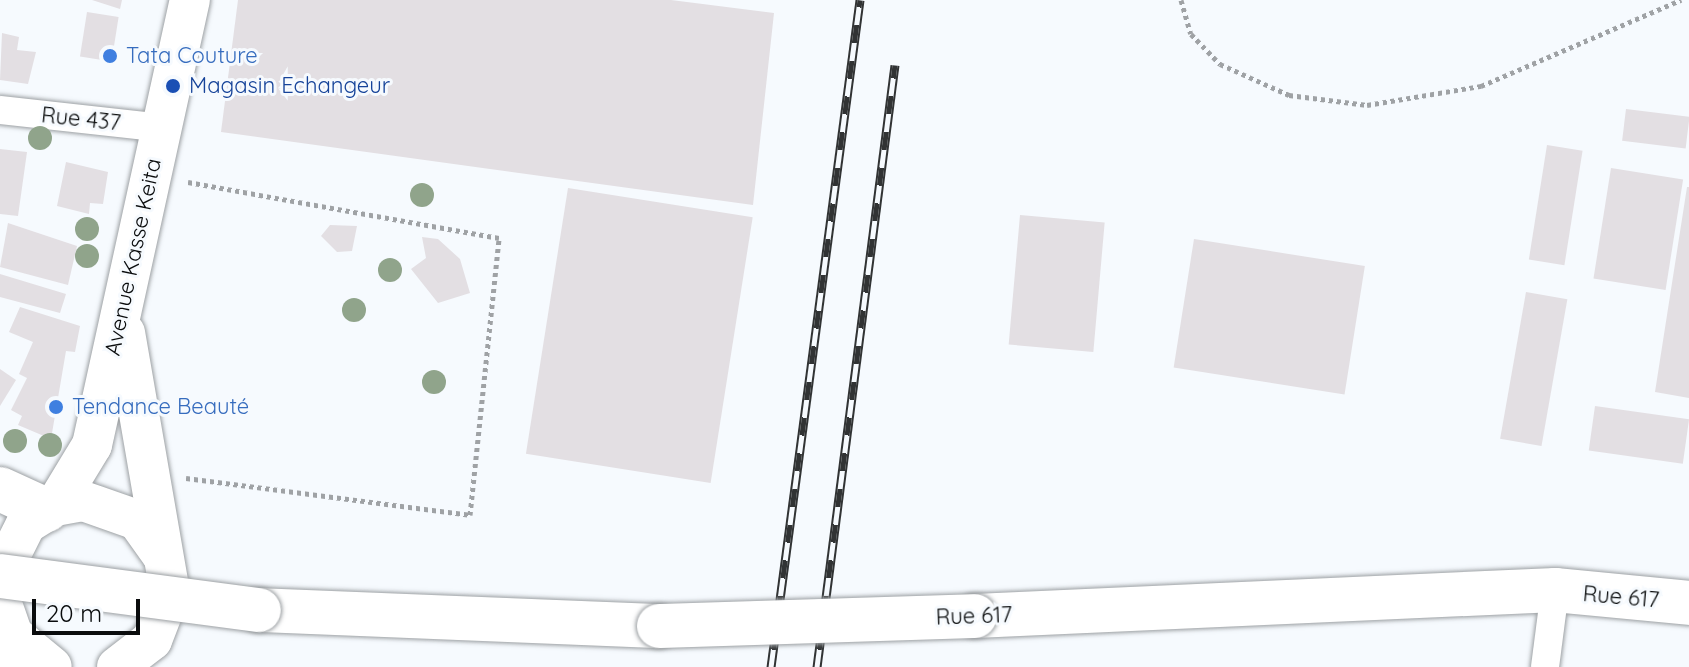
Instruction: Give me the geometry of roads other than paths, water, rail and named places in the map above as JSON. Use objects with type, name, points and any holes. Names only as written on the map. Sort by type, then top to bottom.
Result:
[{"type":"highway","points":[[0,489],[50,508]]},
{"type":"highway","name":"Rue 617","points":[[0,576],[259,610],[659,626],[975,616],[1555,590],[1689,603]]},
{"type":"main road","name":"Avenue Kasse Keita","points":[[0,576],[11,543],[50,508],[92,445],[190,0]]},
{"type":"main road","points":[[122,309],[167,567],[164,618],[131,664]]},
{"type":"main road","points":[[50,508],[83,501],[137,520],[167,567]]},
{"type":"main road","points":[[0,598],[31,661]]},
{"type":"street","name":"Rue 437","points":[[0,110],[162,128]]},
{"type":"street","points":[[1545,667],[1555,590]]},
{"type":"railway","points":[[771,667],[860,0]]},
{"type":"railway","points":[[817,667],[895,65]]},
{"type":"place","name":"Tata Couture","points":[[110,56]]},
{"type":"place","name":"Magasin Echangeur","points":[[173,86]]},
{"type":"place","name":"Tendance Beauté","points":[[56,407]]}]
